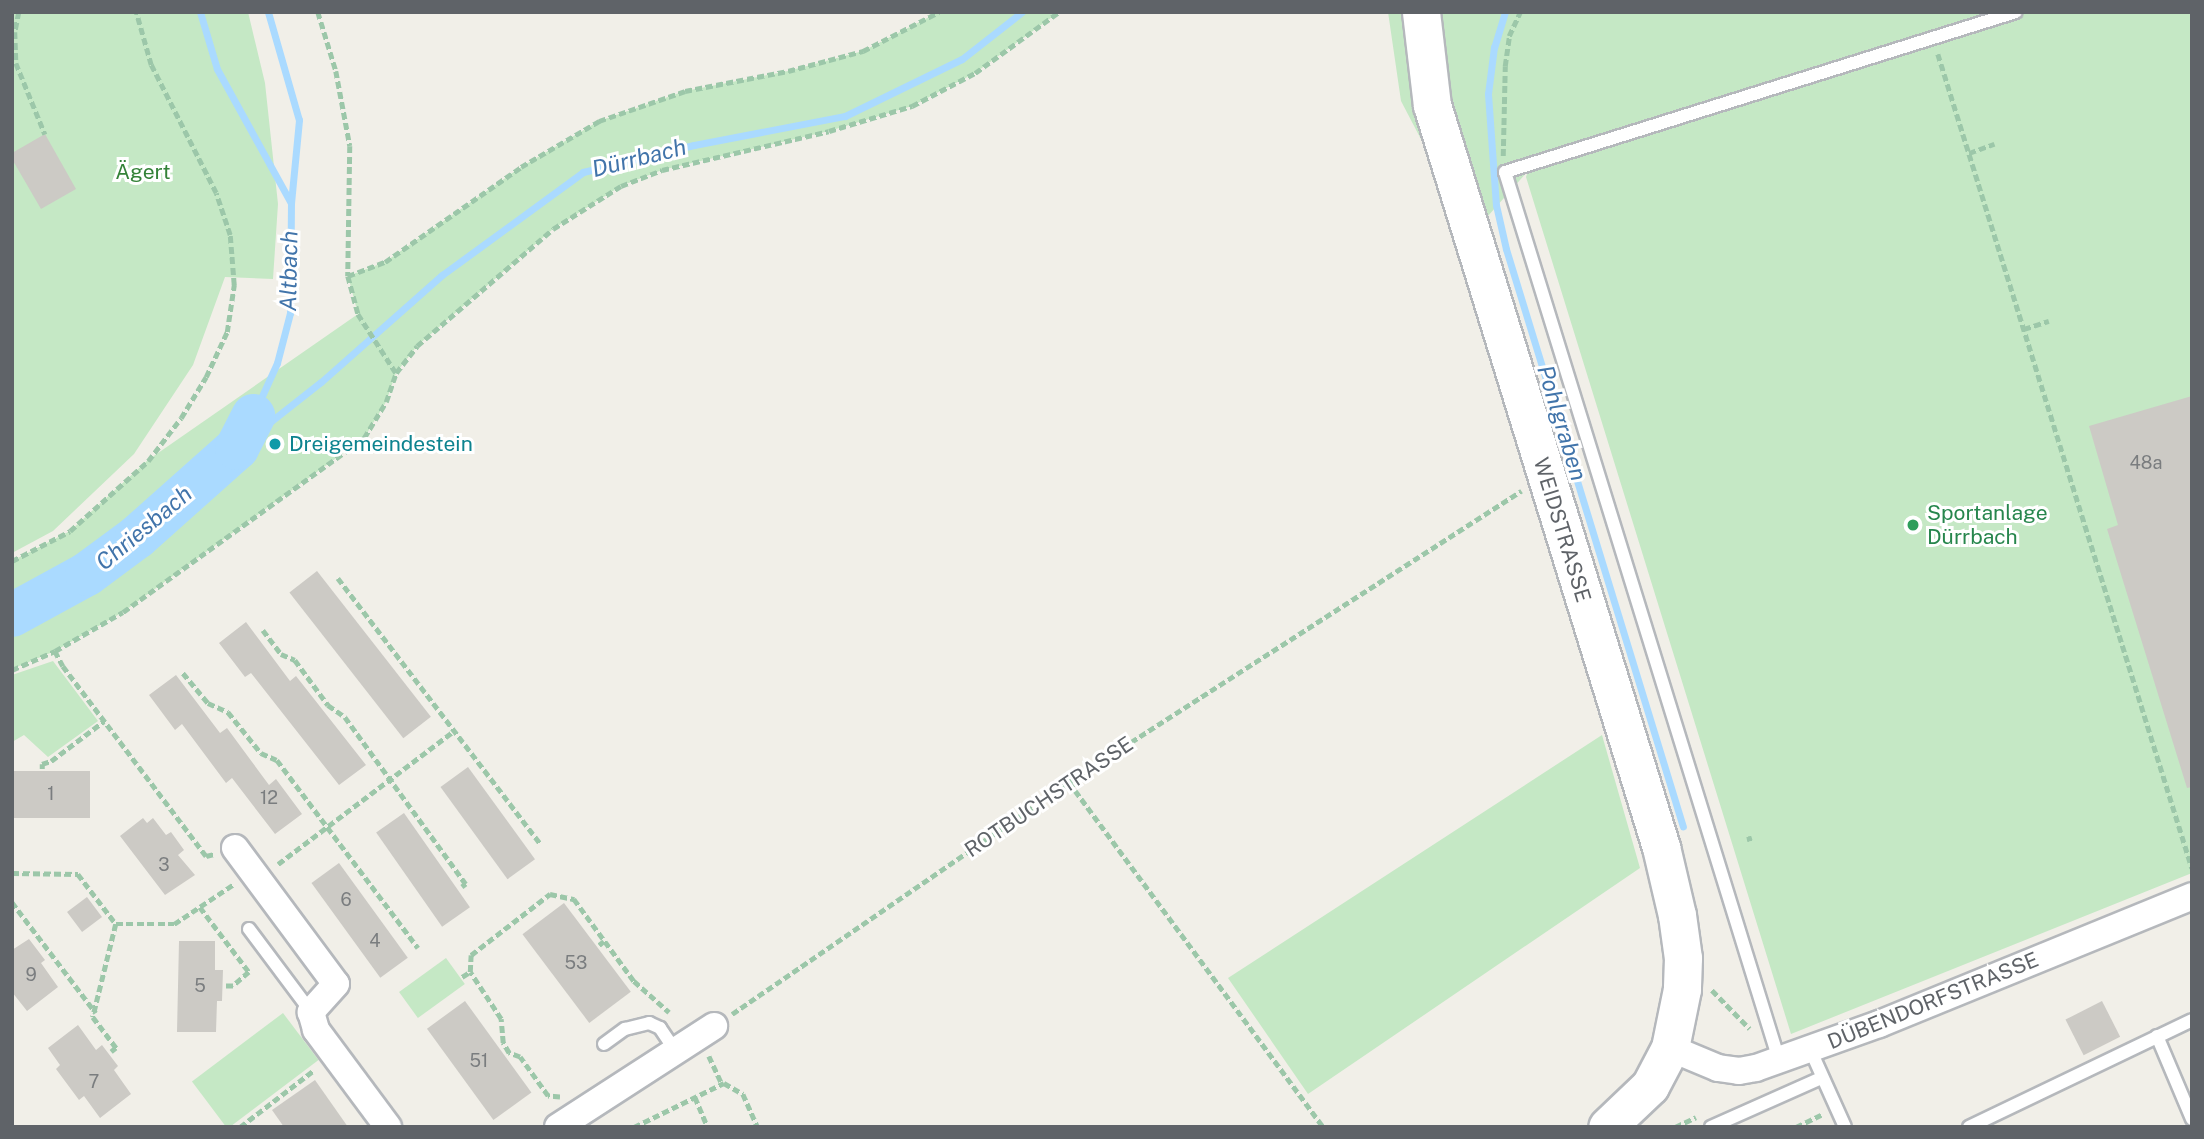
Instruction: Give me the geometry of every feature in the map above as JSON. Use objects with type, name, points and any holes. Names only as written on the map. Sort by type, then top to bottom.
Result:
[{"type":"main road","name":"WEIDSTRASSE","points":[[1421,12],[1432,105],[1661,847],[1677,915],[1683,958],[1682,989],[1670,1048],[1650,1086],[1607,1127]]},
{"type":"street","points":[[235,848],[336,984],[311,1012],[316,1030],[388,1127]]},
{"type":"street","name":"DÜBENDORFSTRASSE","points":[[1670,1048],[1718,1068],[1738,1071],[1779,1060],[2192,896]]},
{"type":"street","points":[[558,1127],[714,1026]]},
{"type":"lane","points":[[1779,1060],[1505,172],[2016,12]]},
{"type":"lane","points":[[249,929],[311,1012]]},
{"type":"lane","points":[[1971,1127],[2192,1020]]},
{"type":"lane","points":[[604,1044],[625,1029],[649,1023],[660,1028],[682,1046]]},
{"type":"lane","points":[[2157,1036],[2192,1119]]},
{"type":"lane","points":[[1810,1049],[1845,1127]]},
{"type":"lane","points":[[1711,1127],[1821,1078]]},
{"type":"path","points":[[19,12],[15,32],[16,63],[45,134]]},
{"type":"path","points":[[12,561],[70,531],[148,460],[206,377],[227,332],[234,285],[230,235],[216,193],[151,65],[136,12]]},
{"type":"path","points":[[318,12],[336,71],[350,146],[348,276],[358,314],[382,346],[396,373]]},
{"type":"path","points":[[348,276],[385,262],[521,167],[600,121],[685,91],[788,71],[863,51],[939,12]]},
{"type":"path","points":[[12,670],[55,651],[123,612],[363,438],[386,402],[396,373],[417,346],[553,229],[621,186],[662,170],[829,131],[912,106],[975,73],[1059,12]]},
{"type":"path","points":[[1505,172],[1502,114],[1505,66],[1509,36],[1520,12]]},
{"type":"path","points":[[1933,39],[2192,868]]},
{"type":"path","points":[[1969,153],[1994,144]]},
{"type":"path","points":[[2024,330],[2049,321]]},
{"type":"path","name":"ROTBUCHSTRASSE","points":[[714,1026],[1069,782],[1546,476]]},
{"type":"path","points":[[338,581],[423,694],[455,730],[487,778],[530,834],[540,843]]},
{"type":"path","points":[[264,634],[281,654],[295,660],[313,690],[345,717],[360,742],[466,884],[462,887]]},
{"type":"path","points":[[55,651],[63,666],[206,856],[235,848]]},
{"type":"path","points":[[183,673],[192,688],[208,703],[228,712],[247,740],[261,753],[276,760],[296,790],[328,826],[403,932],[418,948]]},
{"type":"path","points":[[42,769],[42,764],[51,761],[104,721]]},
{"type":"path","points":[[116,924],[174,924],[255,876],[328,826],[455,730]]},
{"type":"path","points":[[1069,782],[1323,1127]]},
{"type":"path","points":[[12,873],[78,874],[116,924],[93,1017],[116,1048],[111,1052]]},
{"type":"path","points":[[548,1096],[520,1057],[504,1048],[501,1019],[470,972],[471,955],[550,894],[574,899],[634,981],[666,1008],[682,1046]]},
{"type":"path","points":[[12,902],[41,946],[96,1013]]},
{"type":"path","points":[[200,907],[250,972],[233,986],[224,986]]},
{"type":"path","points":[[599,945],[604,941]]},
{"type":"path","points":[[1683,958],[1779,1060]]},
{"type":"path","points":[[462,977],[470,972]]},
{"type":"path","points":[[240,1127],[316,1069],[324,1079]]},
{"type":"path","points":[[634,1127],[724,1083],[743,1094],[758,1127]]},
{"type":"path","points":[[695,1097],[707,1125]]},
{"type":"path","points":[[1797,1127],[1836,1108]]},
{"type":"green space","name":"Ägert","points":[[12,12],[248,12],[265,83],[278,204],[273,279],[225,277],[193,365],[134,454],[53,531],[12,553]]},
{"type":"green space","points":[[939,12],[1059,12],[975,73],[912,106],[829,131],[662,170],[621,186],[553,229],[417,346],[396,373],[386,402],[364,438],[123,612],[55,651],[12,669],[12,561],[70,531],[148,460],[358,314],[348,276],[385,262],[521,167],[599,121],[685,91],[788,71],[863,51]]},
{"type":"green space","name":"Sportanlage Dürrbach","points":[[1388,12],[2192,12],[2192,873],[1791,1034],[1526,177],[1528,171],[1471,235],[1401,101]]},
{"type":"green space","points":[[53,661],[98,721],[48,757],[24,735],[12,742],[12,675]]},
{"type":"green space","points":[[1602,735],[1640,868],[1308,1094],[1228,978]]},
{"type":"green space","points":[[446,958],[465,984],[418,1018],[399,992]]},
{"type":"green space","points":[[283,1013],[319,1060],[230,1127],[226,1127],[192,1082]]},
{"type":"building","points":[[45,134],[76,189],[41,209],[12,159],[12,153]]},
{"type":"building","points":[[2192,396],[2192,787],[2187,788],[2107,529],[2118,525],[2089,426]]},
{"type":"building","points":[[317,571],[431,717],[403,738],[289,593]]},
{"type":"building","points":[[246,622],[290,681],[296,676],[366,765],[339,785],[251,673],[245,677],[219,643]]},
{"type":"building","points":[[176,675],[220,733],[227,728],[269,785],[276,779],[302,814],[275,834],[232,778],[226,783],[182,724],[175,730],[149,695]]},
{"type":"building","points":[[468,767],[535,859],[508,879],[440,787]]},
{"type":"building","points":[[12,771],[90,771],[90,818],[12,818]]},
{"type":"building","points":[[404,813],[470,907],[442,927],[376,833]]},
{"type":"building","points":[[143,818],[147,823],[153,818],[166,835],[171,832],[184,850],[178,855],[195,875],[165,895],[120,836]]},
{"type":"building","points":[[339,863],[408,958],[380,978],[311,883]]},
{"type":"building","points":[[87,897],[102,917],[82,932],[67,912]]},
{"type":"building","points":[[564,903],[631,992],[589,1023],[522,934]]},
{"type":"building","points":[[29,939],[45,960],[41,963],[58,987],[27,1011],[12,992],[12,950]]},
{"type":"building","points":[[179,941],[215,941],[215,970],[223,970],[222,1001],[217,1001],[216,1032],[177,1032]]},
{"type":"building","points":[[465,1001],[531,1092],[493,1120],[427,1029]]},
{"type":"building","points":[[2102,1001],[2120,1037],[2084,1055],[2065,1020]]},
{"type":"building","points":[[78,1025],[96,1050],[102,1045],[118,1066],[114,1070],[131,1094],[100,1118],[84,1096],[79,1100],[56,1069],[60,1065],[48,1048]]},
{"type":"building","points":[[315,1080],[348,1127],[284,1127],[272,1110]]},
{"type":"waterway","name":"Altbach","points":[[200,12],[217,69],[291,203],[290,313],[277,363],[253,416]]},
{"type":"waterway","name":"Altbach","points":[[268,12],[299,120],[291,203]]},
{"type":"waterway","name":"Dürrbach","points":[[237,448],[321,382],[442,275],[583,172],[694,145],[845,116],[962,59],[1022,12]]},
{"type":"waterway","name":"Pohlgraben","points":[[1505,12],[1494,47],[1488,94],[1496,205],[1506,249],[1683,827]]},
{"type":"waterway","name":"Chriesbach","points":[[12,615],[87,574],[137,537],[237,448],[253,416]]},
{"type":"place","name":"Dreigemeindestein","points":[[275,444]]},
{"type":"place","name":"Sportanlage Dürrbach","points":[[1913,525]]}]
